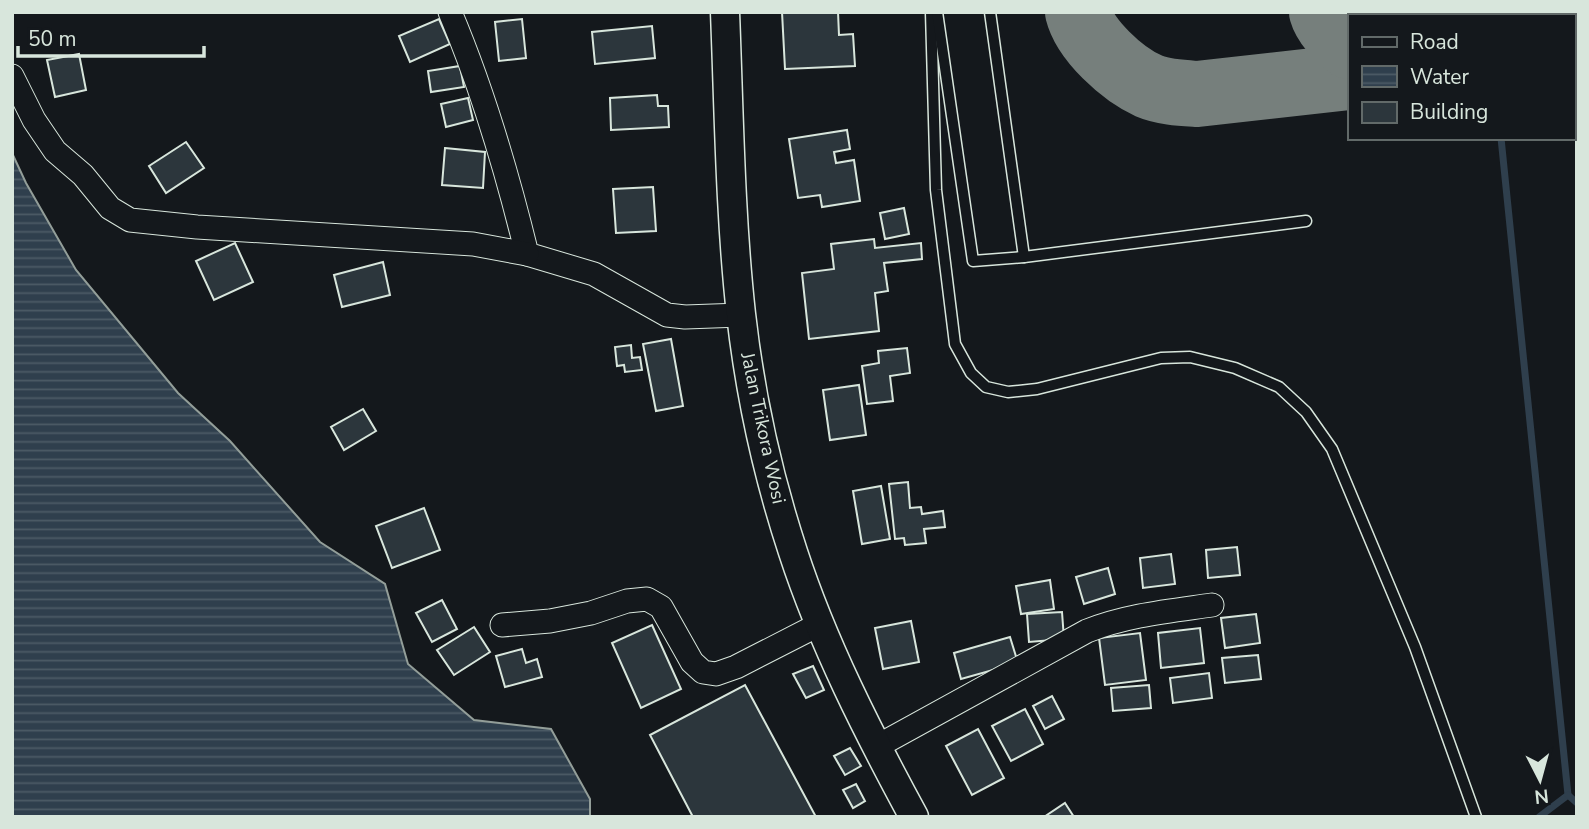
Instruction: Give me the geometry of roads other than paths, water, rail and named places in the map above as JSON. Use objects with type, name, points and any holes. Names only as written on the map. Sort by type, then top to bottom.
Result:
[{"type":"street","points":[[450,12],[488,117],[527,254]]},
{"type":"street","name":"Jalan Trikora Wosi","points":[[725,12],[732,192],[741,315],[766,454],[793,554],[820,624],[876,747],[914,817]]},
{"type":"street","points":[[12,76],[34,120],[55,151],[83,175],[110,208],[130,220],[197,227],[473,244],[527,254],[594,274],[667,315],[741,315]]},
{"type":"street","points":[[502,625],[550,621],[590,613],[627,601],[647,599],[661,607],[692,662],[704,672],[716,674],[736,667],[820,624]]},
{"type":"street","points":[[876,747],[1087,631],[1104,624],[1144,615],[1212,605]]},
{"type":"lane","points":[[931,12],[936,190],[955,344],[971,373],[986,387],[1008,392],[1037,389],[1161,358],[1190,357],[1235,368],[1279,387],[1306,412],[1332,449],[1415,647],[1476,817]]},
{"type":"lane","points":[[937,12],[973,261],[1024,257],[1306,221]]},
{"type":"lane","points":[[990,12],[1024,257]]},
{"type":"water","points":[[12,153],[26,183],[76,270],[178,393],[230,441],[320,542],[385,584],[408,664],[474,720],[551,729],[590,799],[590,817],[12,817]]},
{"type":"waterway","points":[[1501,140],[1568,795],[1539,817]]},
{"type":"waterway","points":[[1568,795],[1577,803]]}]
